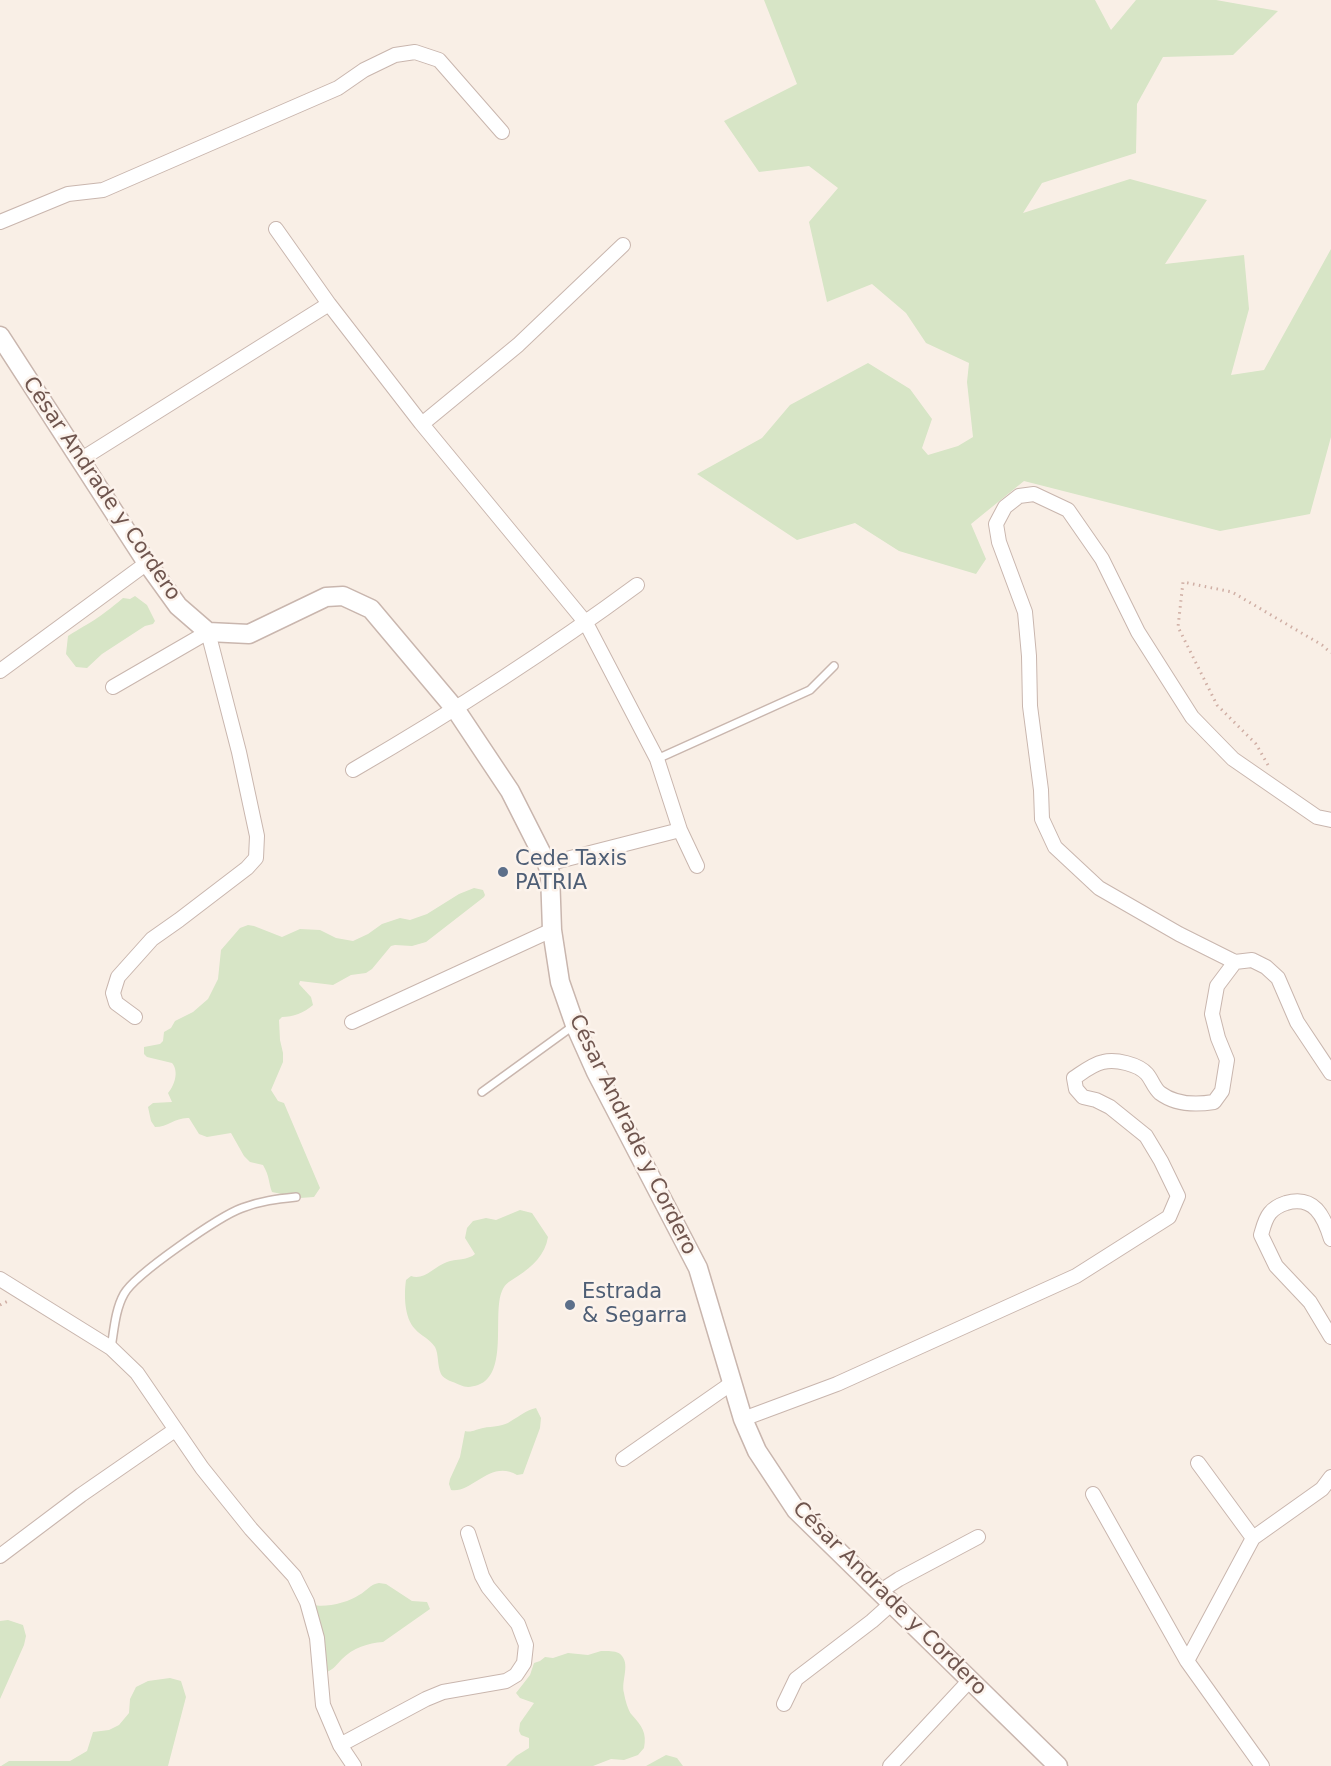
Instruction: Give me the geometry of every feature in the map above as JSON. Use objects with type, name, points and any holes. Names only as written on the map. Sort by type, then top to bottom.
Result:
[{"type":"street","points":[[0,222],[68,194],[103,190],[338,88],[364,70],[395,55],[415,52],[439,60],[502,132]]},
{"type":"street","points":[[276,229],[422,424],[586,623],[657,759],[680,830],[697,866]]},
{"type":"street","points":[[422,424],[518,345],[623,245]]},
{"type":"street","points":[[80,460],[330,304]]},
{"type":"street","name":"César Andrade y Cordero","points":[[2,342],[147,563],[178,606],[208,632],[249,634],[326,597],[343,596],[371,609],[456,710],[510,790],[547,864],[550,873],[552,930],[560,981],[575,1025],[596,1072],[698,1268],[743,1419],[758,1451],[796,1510],[1058,1766]]},
{"type":"street","points":[[1331,820],[1317,817],[1233,759],[1192,717],[1138,632],[1102,559],[1068,510],[1034,494],[1019,496],[1005,507],[996,524],[999,542],[1024,612],[1029,656],[1030,706],[1042,819],[1055,847],[1099,888],[1179,934],[1235,962],[1251,960],[1266,967],[1278,978],[1297,1022],[1331,1073]]},
{"type":"street","points":[[0,670],[147,563]]},
{"type":"street","points":[[353,770],[456,710],[586,623],[637,585]]},
{"type":"street","points":[[113,687],[208,632],[257,836],[256,858],[247,868],[152,939],[118,977],[113,993],[116,1003],[135,1017]]},
{"type":"street","points":[[547,864],[680,830]]},
{"type":"street","points":[[352,1022],[552,930]]},
{"type":"street","points":[[743,1419],[837,1384],[1040,1294],[1076,1276],[1169,1216],[1178,1196],[1146,1136],[1110,1107],[1083,1097],[1076,1089],[1074,1078],[1102,1062],[1116,1062],[1134,1066],[1146,1073],[1161,1093],[1178,1102],[1196,1105],[1214,1102],[1222,1092],[1227,1060],[1212,1014],[1217,986],[1235,962]]},
{"type":"street","points":[[1331,1239],[1327,1223],[1316,1208],[1306,1202],[1294,1201],[1278,1206],[1269,1214],[1261,1235],[1265,1248],[1276,1266],[1310,1302],[1331,1337]]},
{"type":"street","points":[[0,1279],[111,1348],[137,1373],[202,1468],[251,1529],[294,1576],[310,1611],[317,1638],[324,1705],[340,1745],[354,1766]]},
{"type":"street","points":[[623,1458],[732,1383]]},
{"type":"street","points":[[0,1556],[81,1495],[175,1430]]},
{"type":"street","points":[[1198,1463],[1253,1538]]},
{"type":"street","points":[[1187,1661],[1253,1538],[1322,1489],[1331,1477]]},
{"type":"street","points":[[1093,1494],[1187,1661],[1262,1766]]},
{"type":"street","points":[[340,1745],[443,1692],[506,1681],[516,1675],[524,1663],[526,1645],[518,1624],[482,1576],[468,1533]]},
{"type":"street","points":[[784,1704],[796,1679],[872,1621],[899,1579],[978,1537]]},
{"type":"street","points":[[890,1766],[970,1680]]},
{"type":"lane","points":[[657,759],[810,690],[834,666]]},
{"type":"lane","points":[[482,1092],[575,1025]]},
{"type":"lane","points":[[111,1348],[118,1309],[124,1293],[138,1279],[179,1246],[239,1209],[265,1200],[296,1197]]},
{"type":"path","points":[[1268,765],[1256,744],[1217,705],[1178,627],[1183,582],[1232,592],[1322,645],[1331,654]]},
{"type":"green space","points":[[764,0],[1095,0],[1111,30],[1136,0],[1216,0],[1278,11],[1233,55],[1163,57],[1137,104],[1136,153],[1042,183],[1023,213],[1130,179],[1207,200],[1165,264],[1244,255],[1249,309],[1231,375],[1264,370],[1331,249],[1331,437],[1310,514],[1220,531],[1024,481],[971,524],[986,559],[976,574],[899,551],[855,523],[797,540],[697,474],[762,438],[790,405],[868,363],[910,389],[932,419],[922,448],[928,455],[958,446],[973,437],[967,382],[969,363],[926,343],[906,313],[872,284],[827,302],[809,222],[838,188],[809,166],[759,172],[724,121],[797,84]]},
{"type":"green space","points":[[135,596],[147,605],[155,621],[153,624],[145,626],[102,654],[87,668],[76,667],[66,654],[68,636],[123,598],[130,599]]},
{"type":"green space","points":[[474,888],[483,890],[484,897],[426,942],[412,946],[391,946],[372,969],[366,973],[351,975],[333,985],[300,981],[299,984],[311,997],[313,1005],[302,1012],[282,1017],[279,1020],[283,1062],[271,1090],[278,1101],[284,1103],[320,1188],[314,1197],[300,1198],[272,1192],[263,1165],[250,1162],[244,1156],[231,1133],[207,1137],[199,1134],[189,1118],[155,1127],[148,1107],[153,1103],[172,1102],[168,1093],[173,1086],[176,1074],[172,1063],[147,1057],[144,1054],[144,1047],[160,1044],[163,1041],[164,1032],[171,1028],[175,1021],[193,1012],[208,999],[218,979],[221,950],[240,928],[248,925],[254,926],[282,937],[300,929],[320,930],[336,938],[353,941],[382,924],[400,918],[410,920],[427,914],[459,894]]},
{"type":"green space","points":[[520,1210],[532,1213],[548,1237],[541,1255],[509,1282],[502,1291],[498,1314],[497,1356],[488,1379],[478,1385],[462,1386],[442,1376],[435,1347],[411,1324],[406,1306],[406,1280],[411,1276],[425,1275],[447,1262],[475,1254],[465,1238],[467,1228],[473,1221],[486,1218],[496,1220]]},
{"type":"green space","points":[[536,1408],[541,1418],[540,1428],[523,1474],[498,1471],[459,1490],[451,1490],[450,1479],[460,1457],[465,1431],[505,1424]]},
{"type":"green space","points":[[379,1583],[386,1584],[412,1601],[427,1602],[430,1609],[383,1642],[366,1645],[351,1652],[327,1672],[323,1669],[314,1605],[324,1606],[344,1602]]},
{"type":"green space","points":[[8,1620],[23,1625],[26,1636],[0,1699],[0,1621]]},
{"type":"green space","points":[[601,1651],[618,1653],[624,1660],[625,1698],[628,1708],[643,1730],[644,1748],[638,1755],[624,1760],[611,1759],[593,1766],[506,1766],[529,1748],[529,1738],[521,1735],[519,1731],[520,1723],[534,1703],[520,1698],[516,1693],[530,1675],[534,1663],[545,1657],[553,1658],[568,1653],[588,1655]]},
{"type":"green space","points":[[170,1678],[181,1681],[186,1697],[168,1766],[1,1766],[9,1761],[70,1761],[87,1751],[93,1732],[109,1730],[119,1725],[129,1713],[130,1699],[136,1687],[148,1681]]},
{"type":"green space","points":[[666,1755],[677,1758],[683,1766],[646,1766]]},
{"type":"place","name":"Cede Taxis PATRIA","points":[[503,872]]},
{"type":"place","name":"Estrada & Segarra","points":[[570,1305]]}]
